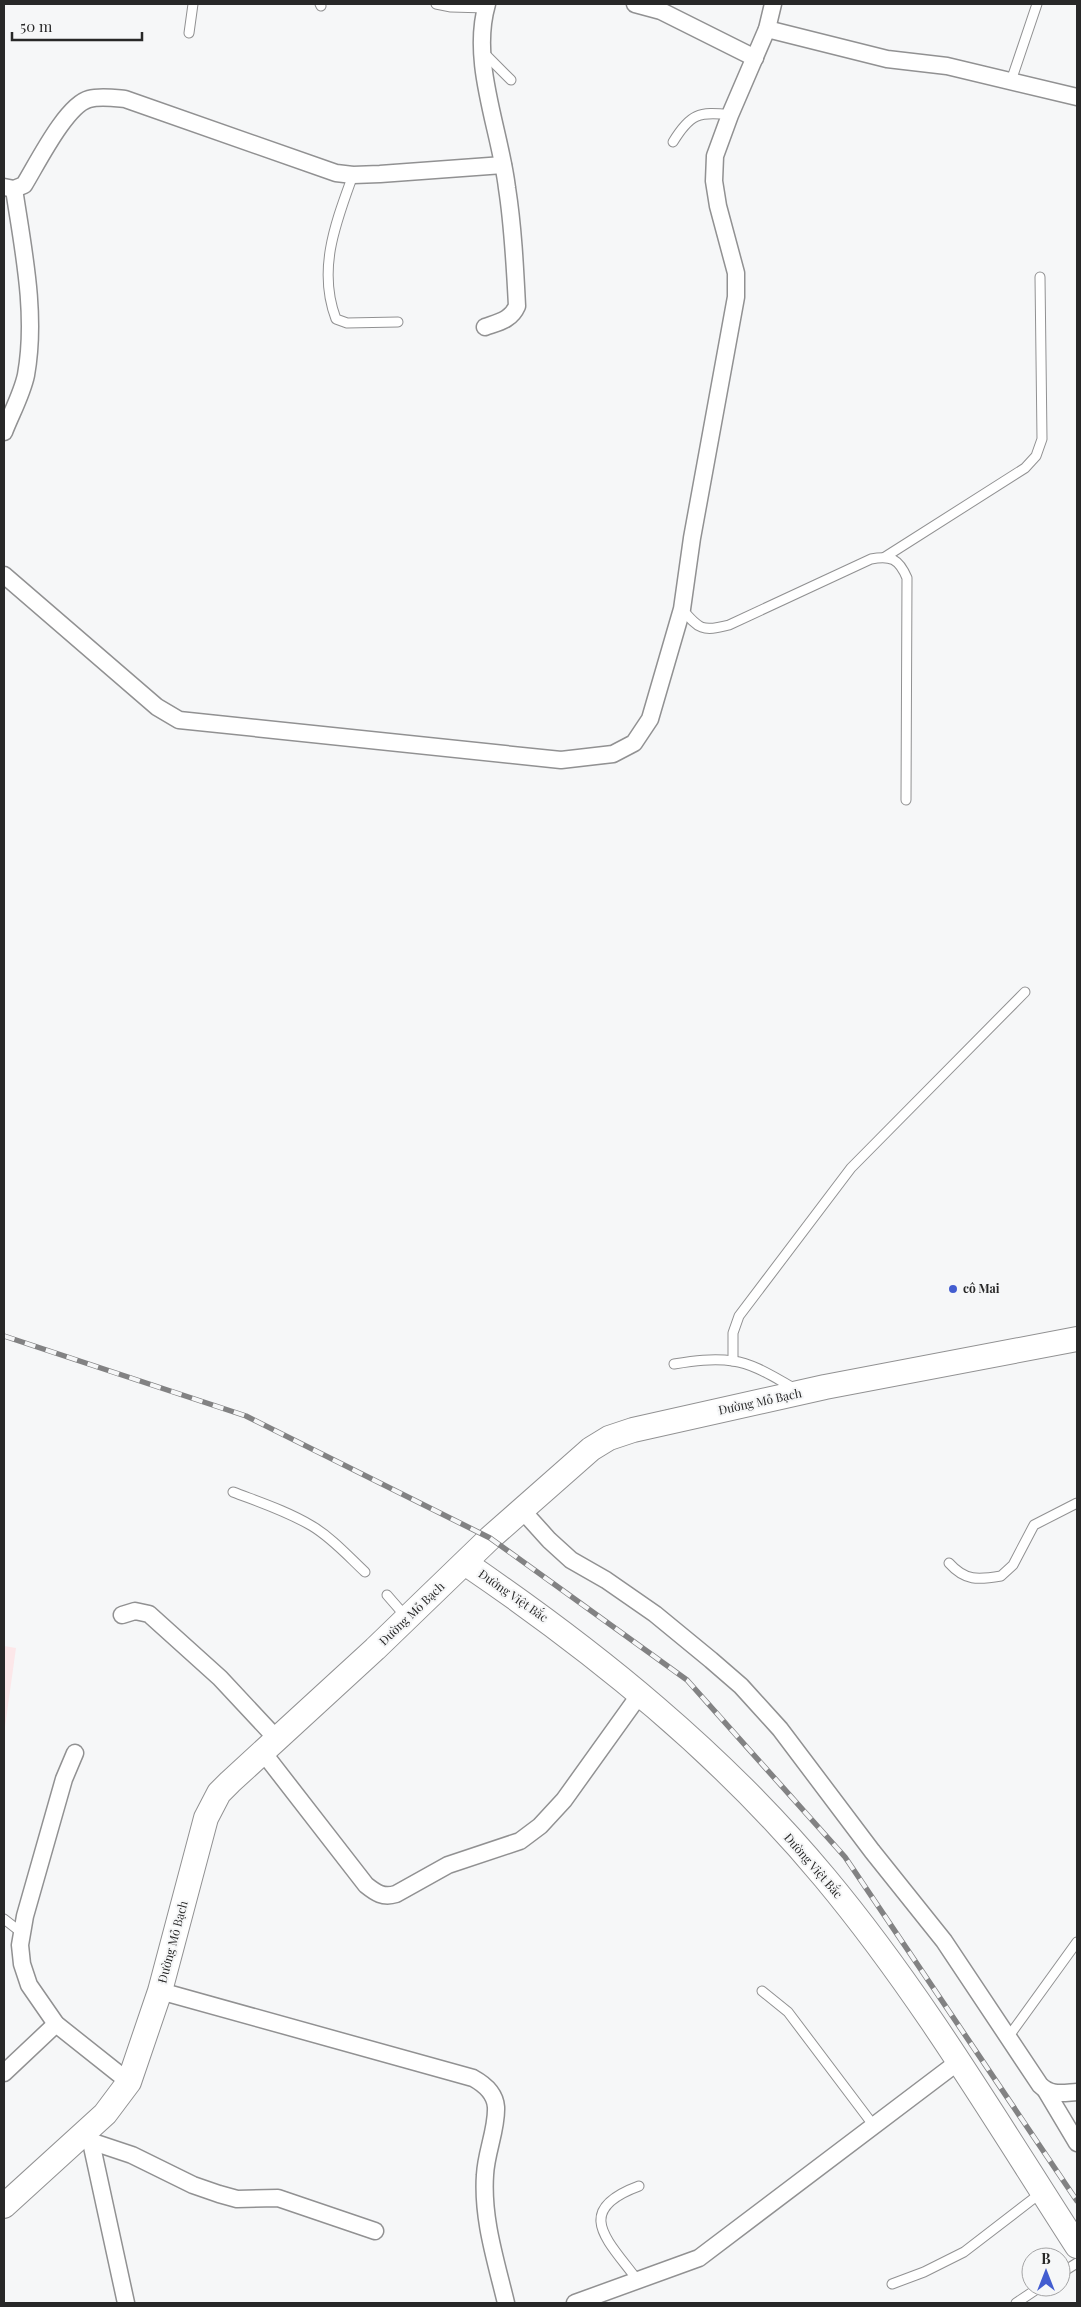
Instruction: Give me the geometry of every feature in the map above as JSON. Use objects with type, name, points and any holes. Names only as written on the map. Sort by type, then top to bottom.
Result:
[{"type":"street","points":[[4,575],[157,707],[179,720],[561,760],[614,754],[634,743],[650,719],[682,609],[692,538],[736,297],[736,273],[718,206],[714,182],[716,156],[730,115],[767,29],[773,4]]},
{"type":"street","points":[[642,5],[661,11],[755,58]]},
{"type":"street","points":[[485,327],[505,320],[514,314],[517,306],[507,187],[481,50],[486,6]]},
{"type":"street","points":[[767,29],[898,61],[947,66],[1077,97]]},
{"type":"street","points":[[4,432],[26,376],[29,345],[28,284],[9,188],[24,185],[73,108],[90,99],[125,99],[336,173],[353,176],[503,165]]},
{"type":"street","name":"Đường Mỏ Bạch","points":[[4,2206],[86,2140],[129,2082],[160,1991],[206,1818],[219,1793],[269,1744],[408,1618],[573,1463],[609,1438],[633,1430],[803,1392],[1077,1339]]},
{"type":"street","points":[[522,1510],[549,1540],[571,1560],[606,1580],[656,1614],[740,1686],[780,1729],[872,1851],[944,1941],[1040,2085],[1054,2094],[1077,2092]]},
{"type":"street","name":"Đường Việt Bắc","points":[[465,1563],[578,1642],[640,1694],[738,1782],[824,1878],[894,1969],[958,2062],[1077,2246]]},
{"type":"street","points":[[122,1615],[135,1611],[149,1614],[220,1678],[269,1744],[366,1885],[373,1891],[388,1896],[396,1894],[448,1865],[520,1841],[540,1826],[564,1800],[640,1694]]},
{"type":"street","points":[[74,1753],[64,1779],[25,1916],[20,1945],[22,1964],[29,1986],[56,2024],[129,2082]]},
{"type":"street","points":[[160,1991],[473,2078],[483,2083],[492,2094],[496,2106],[484,2173],[484,2205],[506,2303]]},
{"type":"street","points":[[4,2074],[56,2024]]},
{"type":"street","points":[[575,2303],[699,2258],[958,2062]]},
{"type":"street","points":[[1046,2090],[1077,2143]]},
{"type":"street","points":[[86,2140],[132,2155],[193,2185],[219,2194],[244,2200],[278,2198],[375,2231]]},
{"type":"street","points":[[86,2140],[126,2303]]},
{"type":"lane","points":[[189,33],[193,4]]},
{"type":"lane","points":[[436,4],[451,7],[486,6]]},
{"type":"lane","points":[[1011,81],[1036,4]]},
{"type":"lane","points":[[481,50],[511,80]]},
{"type":"lane","points":[[674,142],[682,127],[694,116],[709,113],[730,115]]},
{"type":"lane","points":[[353,176],[330,245],[328,270],[333,310],[336,319],[347,323],[398,322]]},
{"type":"lane","points":[[682,609],[696,625],[711,630],[729,625],[871,559],[885,556],[1025,468],[1036,456],[1042,439],[1040,277]]},
{"type":"lane","points":[[885,556],[896,561],[902,567],[907,578],[906,800]]},
{"type":"lane","points":[[733,1360],[733,1333],[739,1316],[851,1168],[1024,992]]},
{"type":"lane","points":[[674,1364],[707,1359],[733,1360],[750,1365],[803,1392]]},
{"type":"lane","points":[[232,1492],[287,1513],[312,1527],[335,1542],[365,1572]]},
{"type":"lane","points":[[949,1563],[959,1574],[967,1578],[1001,1576],[1013,1565],[1034,1525],[1077,1503]]},
{"type":"lane","points":[[387,1595],[408,1618]]},
{"type":"lane","points":[[4,1919],[22,1933]]},
{"type":"lane","points":[[1009,2036],[1077,1942]]},
{"type":"lane","points":[[762,1992],[788,2012],[874,2126]]},
{"type":"lane","points":[[638,2281],[606,2237],[600,2215],[606,2202],[621,2192],[639,2186]]},
{"type":"lane","points":[[892,2284],[924,2272],[964,2252],[1042,2192]]},
{"type":"shaded area","points":[[4,1646],[16,1648],[4,1734]]},
{"type":"railway","points":[[4,1336],[246,1416],[490,1538],[687,1680],[845,1857],[1077,2201]]},
{"type":"place","name":"cô Mai","points":[[953,1289]]}]
